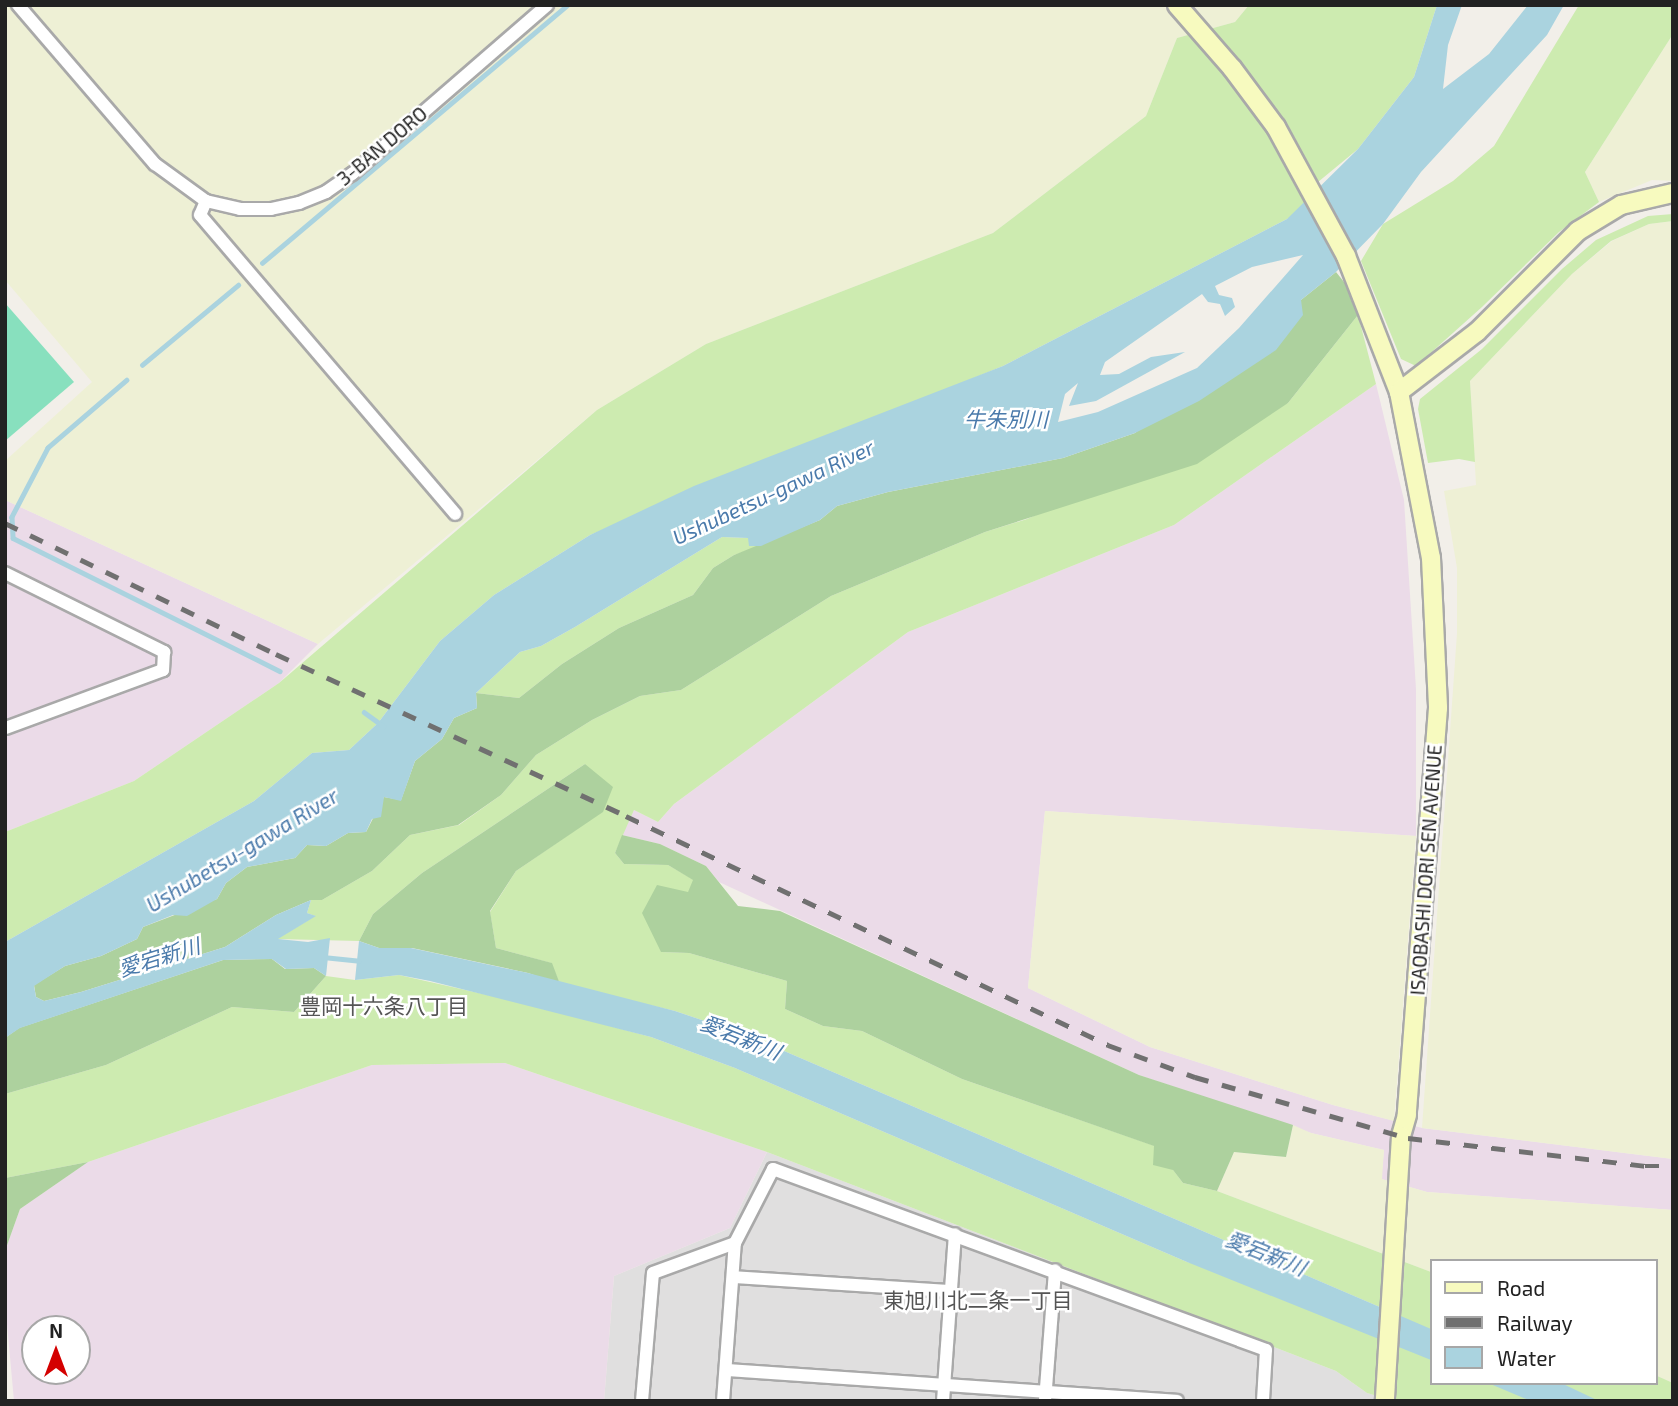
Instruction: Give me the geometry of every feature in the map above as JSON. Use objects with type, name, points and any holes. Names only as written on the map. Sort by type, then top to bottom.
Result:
[{"type":"street","name":"3-BAN DORO","points":[[18,5],[155,164],[206,201],[240,209],[271,209],[299,203],[326,192],[352,174],[547,5]]},
{"type":"street","name":"ISAOBASHI DORI SEN AVENUE","points":[[1178,5],[1232,68],[1276,127],[1346,256],[1399,391],[1431,558],[1438,708],[1407,1115],[1401,1136],[1385,1401]]},
{"type":"street","points":[[1399,391],[1477,332],[1578,231],[1621,205],[1673,193]]},
{"type":"street","points":[[206,201],[200,215],[455,514]]},
{"type":"street","points":[[5,573],[164,652],[163,670],[5,728]]},
{"type":"street","points":[[723,1401],[735,1243],[772,1169],[1055,1270],[1266,1350],[1263,1401]]},
{"type":"street","points":[[943,1401],[955,1234]]},
{"type":"street","points":[[642,1401],[653,1273],[735,1243]]},
{"type":"street","points":[[1045,1396],[1055,1270]]},
{"type":"street","points":[[733,1277],[951,1291]]},
{"type":"street","points":[[726,1370],[944,1385],[1045,1396],[1177,1401]]},
{"type":"shaded area","points":[[1376,384],[1404,500],[1416,689],[1416,836],[1045,811],[1028,988],[1150,1047],[1333,1105],[1422,1128],[1673,1159],[1673,1210],[1427,1192],[1381,1179],[1384,1150],[1311,1133],[1139,1075],[719,882],[706,866],[660,844],[622,835],[634,810],[658,822],[674,804],[908,632],[1174,525]]},
{"type":"shaded area","points":[[5,500],[318,644],[279,683],[134,781],[5,832]]},
{"type":"shaded area","points":[[505,1063],[767,1152],[730,1228],[614,1276],[604,1401],[14,1401],[5,1302],[5,1251],[20,1209],[88,1162],[372,1065]]},
{"type":"shaded area","points":[[767,1152],[1336,1371],[1367,1393],[1394,1401],[604,1401],[614,1276],[730,1228]]},
{"type":"green space","points":[[5,5],[1249,5],[1235,22],[1177,38],[1146,116],[993,233],[706,344],[597,410],[318,644],[5,500],[5,461],[92,382],[5,280]]},
{"type":"green space","points":[[1249,5],[1437,5],[1414,77],[1358,149],[1312,187],[1320,205],[1287,219],[1003,366],[590,535],[494,595],[440,641],[378,723],[349,750],[312,753],[254,801],[5,942],[5,832],[134,781],[279,683],[597,410],[706,344],[993,233],[1146,116],[1177,38],[1235,22]]},
{"type":"green space","points":[[1579,5],[1673,5],[1673,34],[1585,172],[1599,202],[1559,232],[1416,366],[1401,359],[1361,261],[1383,224],[1453,181],[1494,146]]},
{"type":"green space","points":[[1673,34],[1673,181],[1652,180],[1599,202],[1585,172]]},
{"type":"green space","points":[[1673,214],[1673,221],[1649,224],[1611,241],[1572,274],[1470,381],[1475,462],[1459,459],[1428,463],[1418,409],[1420,399],[1482,349],[1562,269],[1596,240],[1648,216]]},
{"type":"green space","points":[[1673,221],[1673,1159],[1422,1128],[1457,633],[1457,568],[1444,491],[1476,485],[1470,381],[1572,274],[1612,241],[1649,224]]},
{"type":"green space","points":[[1336,272],[1348,287],[1358,315],[1288,403],[1197,464],[985,532],[831,596],[681,690],[640,696],[592,720],[536,755],[501,795],[458,825],[410,835],[372,871],[322,900],[311,900],[276,915],[225,947],[81,992],[44,1001],[36,997],[34,985],[65,966],[101,956],[137,939],[143,927],[217,899],[226,883],[247,867],[295,858],[307,845],[326,846],[348,833],[366,832],[384,797],[401,800],[415,761],[442,739],[454,718],[477,708],[476,693],[519,698],[562,664],[619,628],[693,595],[713,568],[734,555],[820,520],[837,506],[888,492],[1063,458],[1135,433]]},
{"type":"green space","points":[[5,303],[74,382],[5,441]]},
{"type":"green space","points":[[1358,315],[1376,384],[1174,525],[908,632],[674,804],[658,822],[634,810],[615,853],[624,864],[668,865],[694,880],[661,952],[689,953],[787,981],[785,1009],[823,1026],[862,1031],[962,1079],[1155,1146],[1183,1183],[1217,1191],[1430,1272],[1430,1385],[1657,1385],[1657,1376],[1673,1383],[1673,1401],[1394,1401],[1367,1393],[1336,1371],[767,1152],[505,1063],[372,1065],[88,1162],[5,1178],[5,1094],[106,1065],[232,1007],[294,1012],[326,976],[355,980],[399,975],[536,1006],[651,1037],[735,1068],[1187,1262],[1382,1308],[749,1036],[675,1011],[560,984],[551,963],[496,948],[490,912],[516,871],[603,811],[585,764],[422,873],[373,914],[359,941],[277,939],[315,916],[307,913],[311,900],[322,900],[372,871],[410,835],[459,825],[501,795],[536,755],[592,720],[640,696],[681,690],[831,596],[985,532],[1027,519],[1288,403]]},
{"type":"green space","points":[[722,537],[749,538],[750,546],[761,546],[734,555],[713,568],[693,595],[619,628],[562,664],[519,698],[476,693],[520,652],[541,646],[575,627]]},
{"type":"green space","points":[[585,764],[613,787],[603,812],[516,871],[490,911],[496,948],[552,963],[560,984],[528,973],[412,948],[379,948],[359,941],[373,914],[422,873]]},
{"type":"green space","points":[[1045,811],[1416,836],[1394,1121],[1333,1105],[1150,1047],[1028,988]]},
{"type":"green space","points":[[622,835],[660,844],[706,866],[738,906],[780,911],[1139,1075],[1293,1125],[1286,1157],[1234,1152],[1217,1191],[1183,1183],[1173,1170],[1153,1165],[1154,1146],[962,1079],[862,1031],[823,1026],[785,1009],[787,981],[689,953],[661,952],[642,913],[657,885],[688,892],[693,880],[668,865],[624,864],[615,853]]},
{"type":"green space","points":[[272,959],[285,969],[314,968],[326,976],[294,1012],[232,1007],[106,1065],[5,1094],[5,1038],[19,1028],[223,960]]},
{"type":"green space","points":[[1293,1125],[1311,1133],[1384,1150],[1382,1179],[1427,1192],[1673,1210],[1673,1383],[1657,1376],[1657,1259],[1430,1259],[1430,1272],[1217,1191],[1234,1152],[1286,1157]]},
{"type":"green space","points":[[88,1162],[20,1209],[5,1251],[5,1178]]},
{"type":"water","name":"牛朱別川","points":[[1437,5],[1462,5],[1448,45],[1443,89],[1489,54],[1528,5],[1564,5],[1547,35],[1421,172],[1383,224],[1336,272],[1301,300],[1303,315],[1276,350],[1199,401],[1135,433],[1063,458],[888,492],[837,506],[820,520],[761,546],[749,546],[748,538],[722,537],[575,627],[541,646],[520,652],[476,693],[477,708],[454,718],[442,739],[415,761],[401,801],[384,797],[381,817],[372,819],[366,832],[348,833],[326,846],[307,845],[295,858],[247,867],[226,883],[217,899],[187,916],[173,915],[143,927],[137,939],[101,956],[65,966],[34,986],[36,997],[44,1001],[81,992],[225,947],[276,915],[311,900],[307,913],[316,916],[278,939],[308,942],[330,938],[326,976],[314,968],[286,969],[272,959],[223,960],[20,1028],[5,1038],[5,942],[254,801],[312,753],[349,750],[378,723],[440,641],[494,595],[590,535],[694,486],[1003,366],[1287,219],[1358,149],[1414,77]],"holes":[[[1303,255],[1239,328],[1197,368],[1098,412],[1058,422],[1065,394],[1078,383],[1069,406],[1096,401],[1185,352],[1151,357],[1119,374],[1100,375],[1105,362],[1202,294],[1208,302],[1220,304],[1225,316],[1235,307],[1232,298],[1219,295],[1215,286],[1252,267]]]},
{"type":"water","points":[[359,941],[379,948],[411,948],[528,973],[675,1011],[749,1036],[1430,1329],[1430,1360],[1187,1262],[735,1068],[651,1037],[399,975],[355,980]]},
{"type":"water","points":[[1493,1385],[1565,1385],[1599,1401],[1531,1401]]},
{"type":"waterway","points":[[262,263],[567,5]]},
{"type":"waterway","points":[[142,365],[238,285]]},
{"type":"waterway","points":[[127,380],[48,448],[12,517],[13,538],[280,671]]},
{"type":"waterway","points":[[364,712],[383,726]]},
{"type":"waterway","name":"愛宕新川","points":[[323,957],[359,961]]},
{"type":"railway","points":[[5,523],[276,654],[626,816],[1108,1045],[1195,1077],[1408,1138],[1645,1166],[1673,1166]]},
{"type":"district","name":"豊岡十六条八丁目","points":[[384,1006]]},
{"type":"district","name":"東旭川北二条一丁目","points":[[978,1300]]},
{"type":"water label","name":"Ushubetsu-gawa River","points":[[773,492]]},
{"type":"water label","name":"Ushubetsu-gawa River","points":[[242,850]]}]
